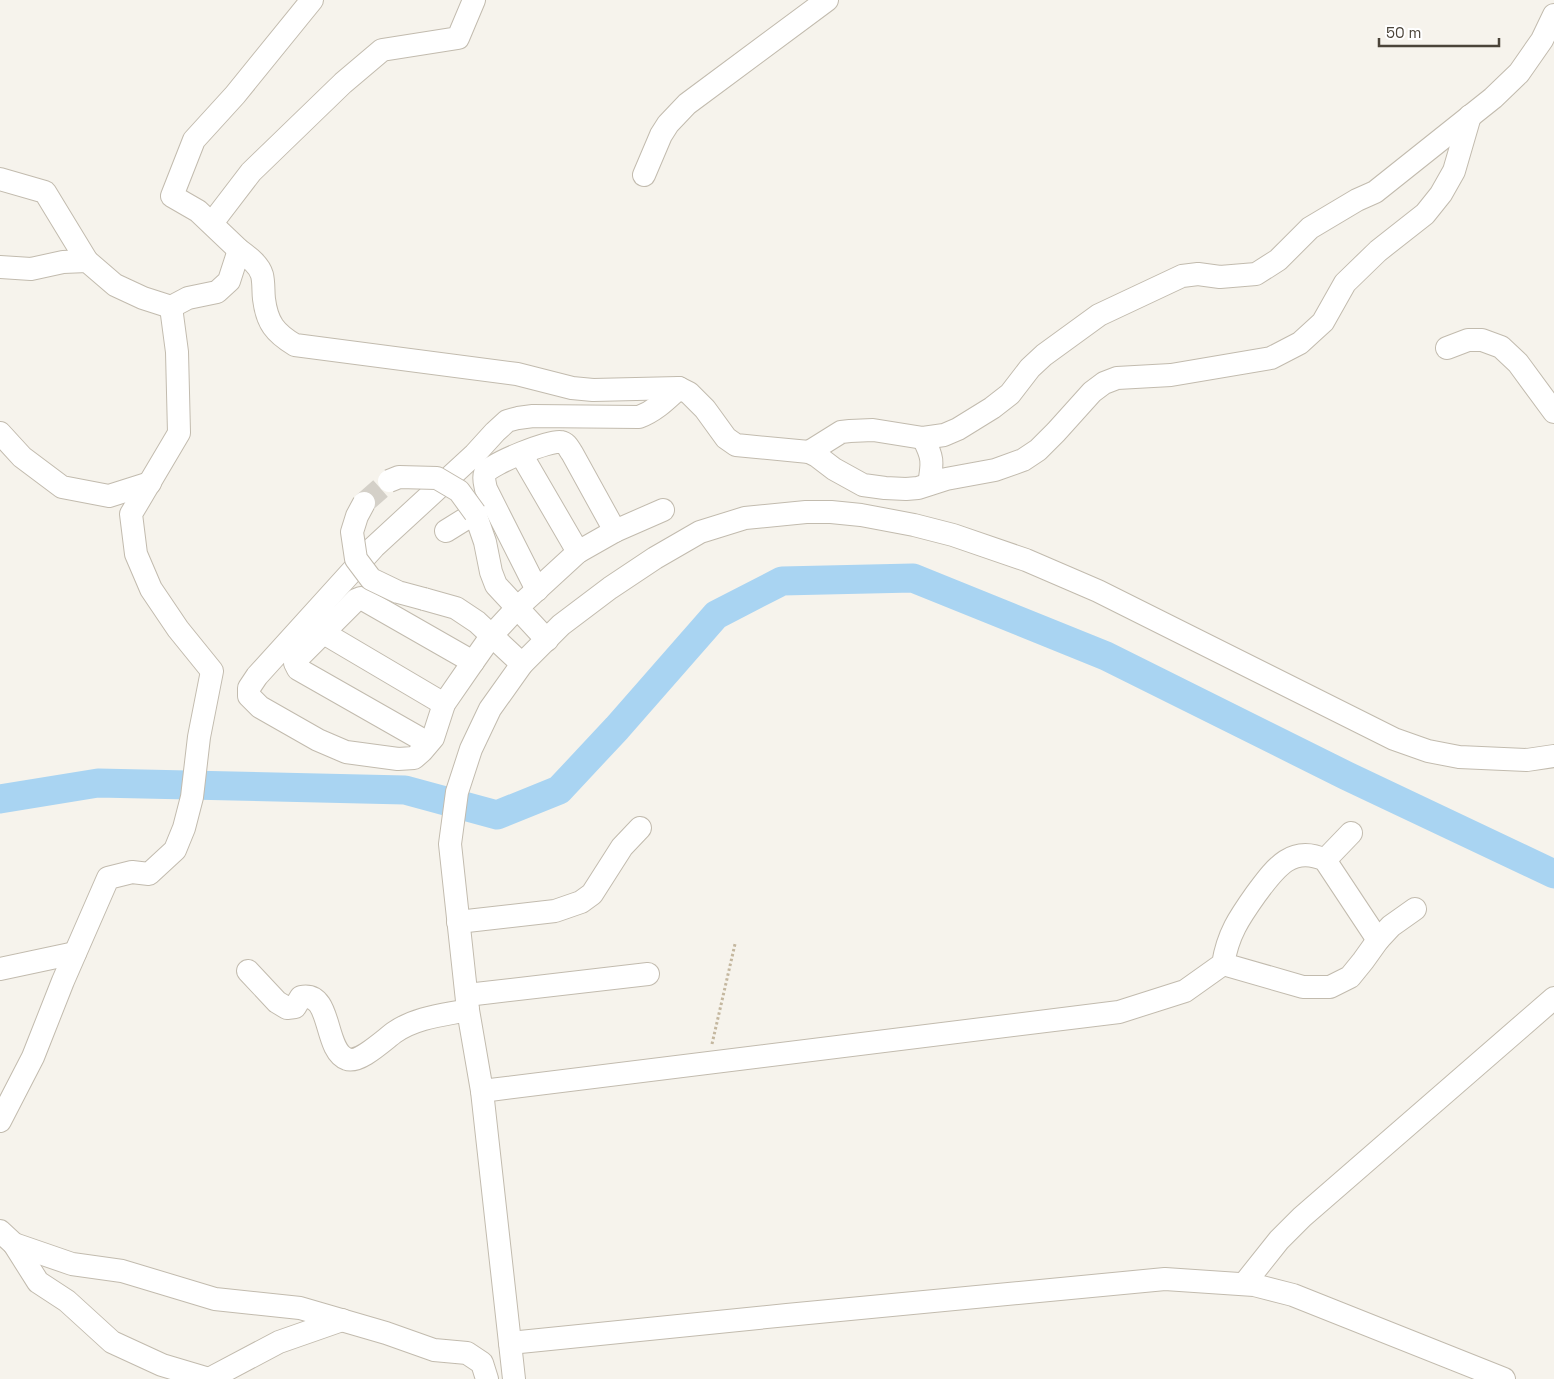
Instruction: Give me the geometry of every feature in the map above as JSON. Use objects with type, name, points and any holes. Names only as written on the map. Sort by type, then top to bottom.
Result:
[{"type":"street","points":[[312,0],[235,95],[194,140],[172,196],[198,211],[257,266],[262,274],[267,313],[272,325],[281,337],[295,345],[517,374],[572,388],[593,390],[679,388],[689,393],[705,409],[726,438],[736,445],[809,452],[862,485],[885,488],[906,489],[995,470],[1022,460],[1038,450],[1092,392],[1104,383],[1117,378],[1171,375],[1271,358],[1300,343],[1323,322],[1345,283],[1378,251],[1425,214],[1441,194],[1454,170],[1470,116]]},
{"type":"street","points":[[212,223],[251,172],[343,83],[382,50],[458,38],[474,0]]},
{"type":"street","points":[[644,175],[668,124],[687,104],[827,0]]},
{"type":"street","points":[[809,452],[841,432],[874,430],[923,438],[944,435],[992,408],[1010,394],[1030,368],[1044,355],[1100,315],[1182,276],[1198,274],[1220,277],[1256,274],[1278,260],[1310,228],[1357,200],[1375,192],[1493,98],[1519,73],[1542,40],[1554,15]]},
{"type":"street","points":[[0,179],[45,192],[87,261],[115,285],[143,298],[171,307],[188,298],[217,292],[229,281],[239,250]]},
{"type":"street","points":[[0,267],[31,268],[63,262],[87,261]]},
{"type":"street","points":[[0,1121],[33,1057],[108,878],[132,872],[149,874],[175,850],[184,828],[192,797],[199,737],[212,671],[178,629],[151,589],[136,554],[131,514],[179,433],[177,352],[171,307]]},
{"type":"street","points":[[1447,348],[1468,340],[1482,340],[1501,347],[1518,362],[1554,412]]},
{"type":"street","points":[[663,510],[615,531],[578,552],[517,608],[492,635],[444,704],[433,738],[414,758],[346,752],[318,740],[260,707],[250,696],[249,688],[257,676],[374,547],[475,454],[507,421],[533,416],[596,415],[639,417],[660,406],[679,388]]},
{"type":"street","points":[[0,433],[22,457],[62,488],[110,496],[150,483]]},
{"type":"street","points":[[923,438],[932,457],[929,484]]},
{"type":"street","points":[[537,590],[486,489],[485,474],[490,468],[500,462],[551,442],[562,442],[567,445],[615,531]]},
{"type":"street","points":[[521,454],[578,552]]},
{"type":"street","points":[[390,481],[399,477],[437,478],[460,491],[475,512],[496,585],[546,640]]},
{"type":"street","points":[[906,489],[914,525]]},
{"type":"street","points":[[364,503],[352,532],[356,559],[371,580],[398,592],[456,608],[478,622],[522,664]]},
{"type":"street","points":[[446,531],[475,512]]},
{"type":"street","points":[[514,1379],[482,1091],[467,1002],[450,844],[457,792],[471,749],[490,709],[522,664],[561,625],[610,588],[655,558],[700,532],[745,518],[831,512],[862,515],[914,525],[953,535],[1026,560],[1098,591],[1394,740],[1428,751],[1459,757],[1527,760],[1554,756]]},
{"type":"street","points":[[428,743],[298,669],[295,663],[322,632],[356,600],[361,598],[473,662]]},
{"type":"street","points":[[322,632],[444,704]]},
{"type":"street","points":[[458,922],[555,911],[581,902],[592,894],[622,847],[640,828]]},
{"type":"street","points":[[1325,860],[1351,833]]},
{"type":"street","points":[[482,1091],[1119,1012],[1185,991],[1223,964],[1225,951],[1237,921],[1273,871],[1286,860],[1304,854],[1325,860],[1378,940]]},
{"type":"street","points":[[1223,964],[1303,987],[1330,987],[1350,977],[1391,926],[1415,908]]},
{"type":"street","points":[[0,969],[75,953]]},
{"type":"street","points":[[248,971],[277,1002],[287,1008],[295,1007],[301,997],[308,996],[315,999],[320,1004],[334,1044],[340,1054],[346,1059],[354,1060],[364,1055],[398,1030],[416,1021],[467,1002],[648,974]]},
{"type":"street","points":[[1244,1284],[1279,1240],[1302,1217],[1554,998]]},
{"type":"street","points":[[7,1237],[38,1282],[67,1301],[112,1342],[162,1365],[209,1379],[279,1342],[342,1320]]},
{"type":"street","points":[[7,1237],[72,1264],[122,1271],[215,1299],[300,1308],[386,1333],[434,1350],[467,1353],[482,1363],[487,1379]]},
{"type":"street","points":[[510,1343],[1165,1279],[1254,1285],[1293,1295],[1504,1379]]},
{"type":"path","points":[[708,1063],[734,944]]},
{"type":"waterway","points":[[0,799],[98,783],[405,790],[497,815],[559,790],[617,728],[716,615],[782,581],[913,578],[1106,656],[1347,776],[1554,874]]},
{"type":"tunnel","points":[[364,503],[389,481]]}]
